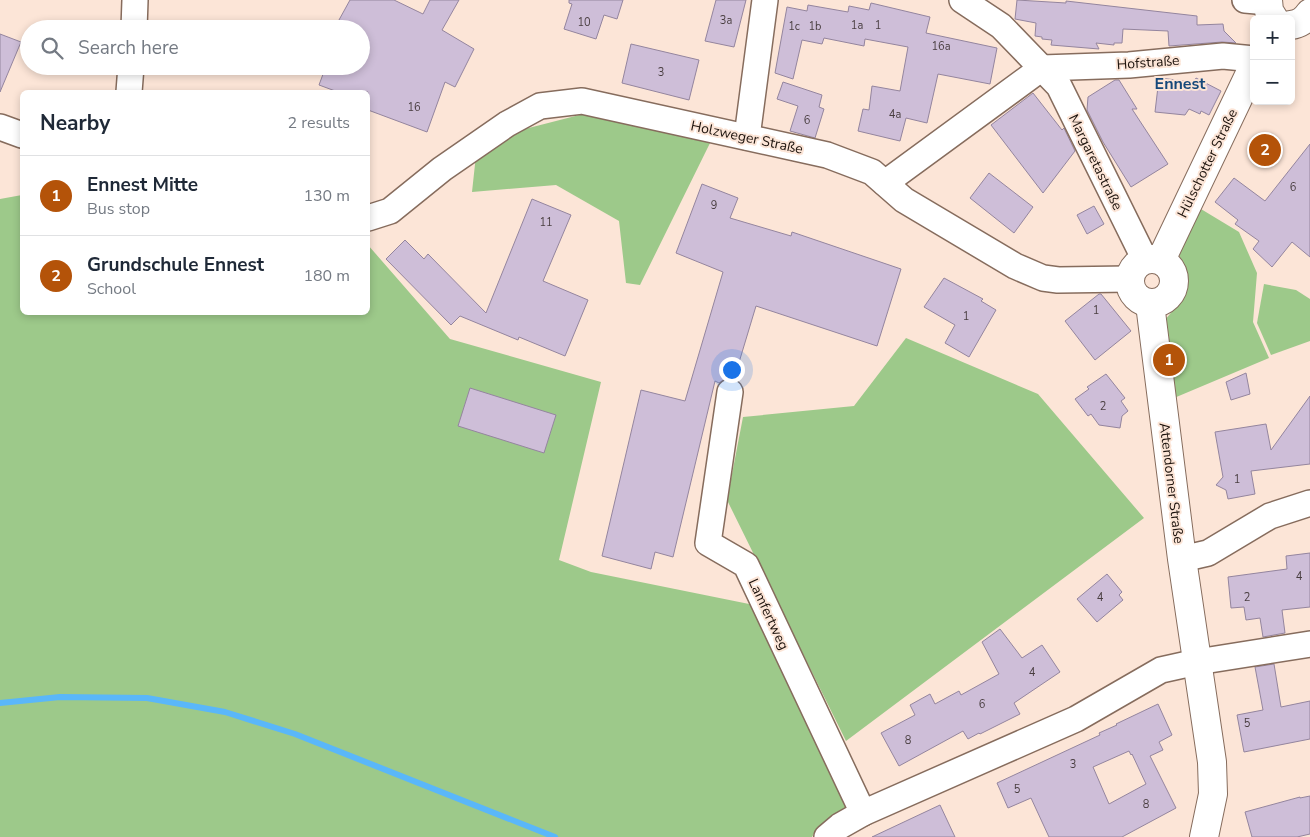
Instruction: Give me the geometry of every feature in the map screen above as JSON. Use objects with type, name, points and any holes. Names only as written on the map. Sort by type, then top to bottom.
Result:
[{"type":"street","points":[[135,20],[136,0]]},
{"type":"street","points":[[747,137],[765,0]]},
{"type":"street","points":[[885,183],[1042,68],[1001,26],[962,0]]},
{"type":"street","points":[[1295,25],[1306,20],[1310,13]]},
{"type":"street","name":"Hofstraße","points":[[1042,68],[1129,65],[1223,56],[1250,59]]},
{"type":"street","name":"Margaretastraße","points":[[1042,68],[1059,86],[1145,266]]},
{"type":"street","name":"Hülschotter Straße","points":[[1145,266],[1250,72]]},
{"type":"street","points":[[129,90],[130,75]]},
{"type":"street","name":"Holzweger Straße","points":[[370,217],[390,211],[442,169],[506,124],[540,106],[582,102],[827,155],[872,172],[904,200],[1015,266],[1043,278],[1058,280],[1145,266]]},
{"type":"street","points":[[0,127],[20,134]]},
{"type":"street","points":[[1145,266],[1172,271],[1174,287],[1165,300],[1150,304],[1138,300],[1131,290],[1145,266]]},
{"type":"street","name":"Attendorner Straße","points":[[1150,304],[1182,559],[1212,762],[1213,794],[1204,837]]},
{"type":"street","name":"Lamfertweg","points":[[730,392],[708,543],[746,565],[864,813]]},
{"type":"street","points":[[1182,559],[1208,553],[1270,516],[1310,503]]},
{"type":"street","points":[[827,837],[840,826],[864,813],[1076,719],[1161,670],[1197,662],[1310,644]]},
{"type":"green space","points":[[591,112],[711,141],[640,285],[626,283],[619,221],[556,185],[472,192],[476,155],[517,131]]},
{"type":"green space","points":[[20,195],[20,315],[370,315],[370,247],[450,339],[601,382],[559,560],[591,572],[759,606],[850,806],[816,830],[812,837],[0,837],[0,199]]},
{"type":"green space","points":[[1191,203],[1239,232],[1257,273],[1253,322],[1269,358],[1174,398],[1164,321],[1181,301],[1186,283],[1178,250]]},
{"type":"green space","points":[[1264,284],[1296,290],[1310,299],[1310,341],[1271,355],[1257,323]]},
{"type":"green space","points":[[906,338],[1038,394],[1144,518],[846,741],[727,500],[743,417],[854,406]]},
{"type":"building","points":[[350,0],[394,0],[423,14],[430,0],[459,0],[442,30],[474,49],[455,87],[445,82],[427,132],[370,111],[370,90],[333,90],[319,85],[323,75],[370,75],[370,20],[339,20]]},
{"type":"building","points":[[569,0],[623,0],[617,19],[604,15],[596,39],[564,29],[572,4],[569,3]]},
{"type":"building","points":[[716,0],[746,0],[734,47],[705,41]]},
{"type":"building","points":[[1017,0],[1066,3],[1066,1],[1197,16],[1197,25],[1223,24],[1224,31],[1236,43],[1222,42],[1169,46],[1168,31],[1123,29],[1122,43],[1114,43],[1114,45],[1096,43],[1099,49],[1051,45],[1052,40],[1035,36],[1036,23],[1015,19]]},
{"type":"building","points":[[871,3],[930,17],[926,33],[997,48],[990,84],[938,74],[927,123],[906,118],[900,141],[858,131],[863,109],[869,110],[872,86],[900,91],[908,47],[865,39],[864,46],[824,38],[822,44],[802,40],[793,79],[775,73],[787,7],[807,11],[808,5],[848,12],[849,6],[869,10]]},
{"type":"building","points":[[0,34],[20,42],[20,44],[0,92]]},
{"type":"building","points":[[631,44],[699,60],[689,100],[622,83]]},
{"type":"building","points":[[1159,78],[1194,82],[1196,78],[1221,91],[1209,115],[1201,111],[1200,114],[1189,109],[1185,115],[1155,112]]},
{"type":"building","points":[[1115,80],[1119,80],[1137,109],[1132,109],[1168,164],[1131,187],[1103,142],[1087,110],[1088,97]]},
{"type":"building","points":[[783,82],[822,95],[819,107],[824,109],[815,138],[790,131],[798,106],[777,99]]},
{"type":"building","points":[[1033,93],[1062,130],[1064,128],[1075,151],[1043,193],[991,125]]},
{"type":"building","points":[[1310,144],[1310,257],[1292,242],[1272,267],[1253,249],[1259,241],[1235,224],[1238,220],[1215,202],[1234,178],[1265,201]]},
{"type":"building","points":[[989,173],[1033,207],[1014,233],[970,198]]},
{"type":"building","points":[[702,184],[738,198],[730,218],[791,236],[792,232],[901,269],[877,346],[756,306],[734,379],[725,379],[719,383],[715,381],[673,557],[655,552],[651,569],[602,556],[641,390],[685,401],[723,272],[676,253]]},
{"type":"building","points":[[532,199],[571,215],[543,281],[588,300],[565,356],[519,337],[518,340],[460,316],[451,325],[386,259],[405,240],[424,259],[428,254],[486,313]]},
{"type":"building","points":[[1094,206],[1104,224],[1087,234],[1077,215]]},
{"type":"building","points":[[944,278],[983,299],[981,301],[996,310],[969,357],[945,343],[955,325],[924,307]]},
{"type":"building","points":[[1101,294],[1131,331],[1095,360],[1065,321]]},
{"type":"building","points":[[1246,373],[1250,394],[1231,400],[1226,382]]},
{"type":"building","points":[[1106,374],[1125,398],[1121,401],[1128,411],[1122,416],[1120,428],[1099,425],[1091,414],[1088,416],[1075,399],[1089,389],[1087,387]]},
{"type":"building","points":[[470,388],[556,415],[544,453],[458,426]]},
{"type":"building","points":[[1310,396],[1310,464],[1251,471],[1255,494],[1228,499],[1226,490],[1216,485],[1223,477],[1215,432],[1266,424],[1271,450]]},
{"type":"building","points":[[1310,553],[1310,607],[1282,610],[1285,633],[1263,637],[1260,618],[1246,620],[1244,607],[1231,608],[1228,577],[1287,569],[1286,556]]},
{"type":"building","points":[[1107,574],[1122,592],[1119,595],[1123,600],[1097,622],[1077,599]]},
{"type":"building","points":[[1000,629],[1022,658],[1042,645],[1060,672],[1014,703],[1020,714],[968,739],[963,731],[899,766],[881,733],[915,715],[910,705],[930,694],[935,704],[959,691],[961,695],[999,674],[982,642]]},
{"type":"building","points":[[1274,664],[1281,707],[1310,701],[1310,739],[1244,752],[1237,715],[1263,710],[1255,667]]},
{"type":"building","points":[[1158,704],[1172,735],[1159,742],[1163,750],[1150,756],[1176,808],[1122,837],[1049,837],[1031,798],[1008,808],[997,783],[1100,735],[1099,733]],"holes":[[[1129,751],[1146,784],[1109,804],[1093,767]]]},
{"type":"building","points":[[1310,796],[1310,834],[1297,837],[1252,837],[1245,812]]},
{"type":"building","points":[[940,805],[955,837],[872,837]]},
{"type":"waterway","points":[[0,703],[60,697],[147,698],[225,712],[295,734],[555,837]]},
{"type":"place","name":"Grundschule Ennest","points":[[1265,150]]},
{"type":"place","name":"Ennest Mitte","points":[[1169,360]]},
{"type":"district","name":"Ennest","points":[[1180,83]]}]
